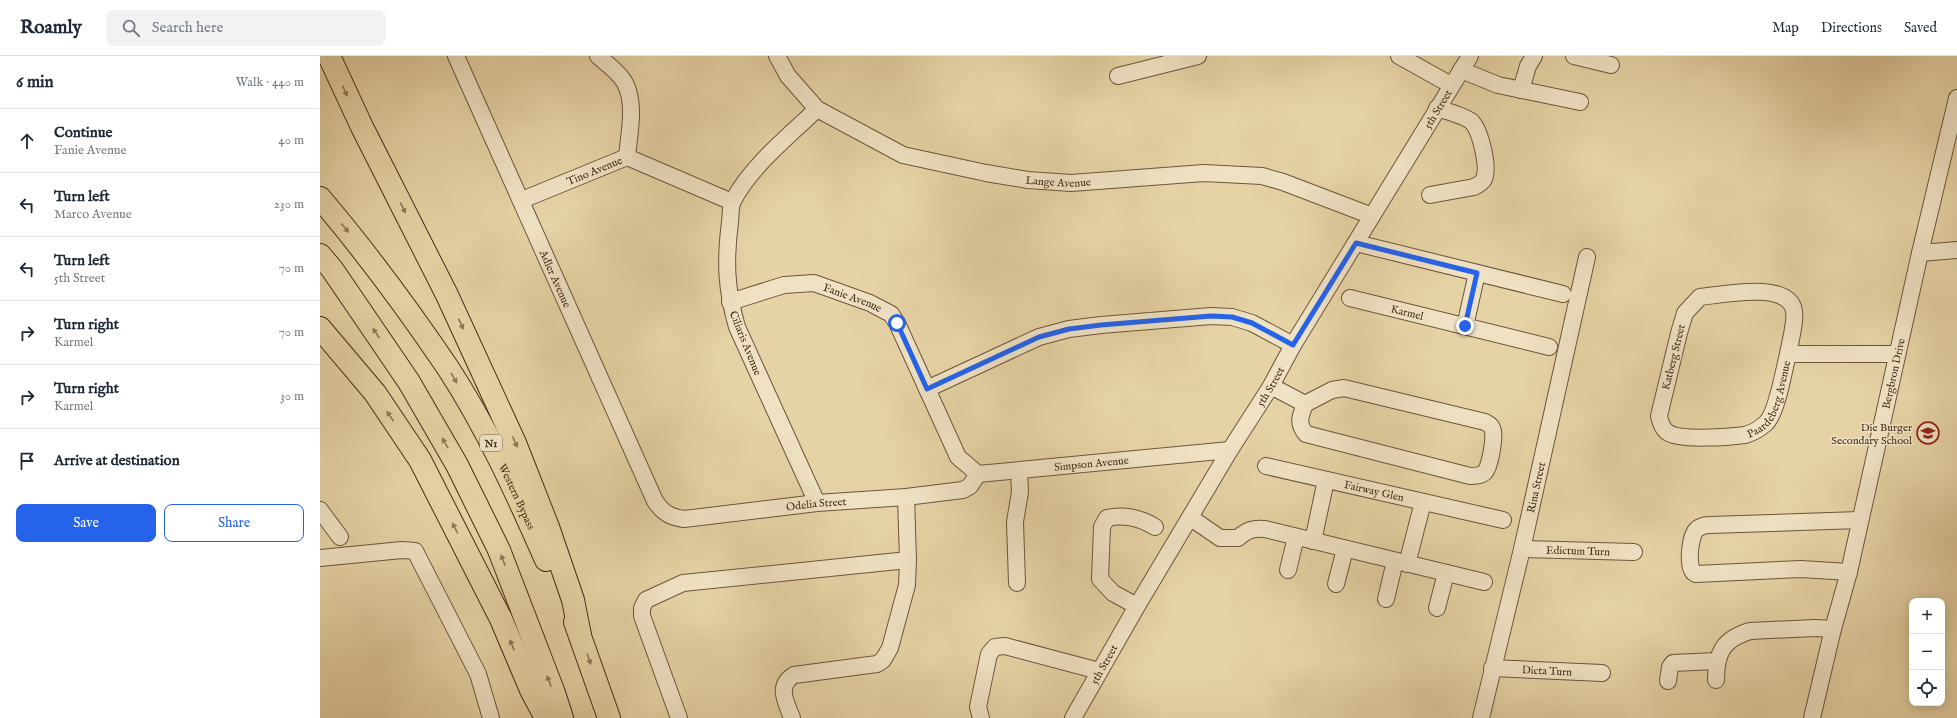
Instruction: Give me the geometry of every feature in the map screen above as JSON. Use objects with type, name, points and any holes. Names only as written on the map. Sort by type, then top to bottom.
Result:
[{"type":"highway","points":[[328,56],[362,128],[447,295],[515,443],[548,527],[573,600],[580,635]]},
{"type":"highway","name":"Western Bypass","points":[[320,198],[363,248],[448,369],[498,456],[580,635],[609,718]]},
{"type":"highway","points":[[320,255],[332,269],[409,382],[457,465],[499,550],[554,693],[562,718]]},
{"type":"highway","points":[[320,328],[375,393],[420,460],[501,619],[531,690],[546,718]]},
{"type":"street","name":"Adler Avenue","points":[[456,56],[522,200],[655,501]]},
{"type":"street","points":[[598,56],[614,70],[625,83],[630,102],[627,157]]},
{"type":"street","name":"Lange Avenue","points":[[777,56],[788,76],[817,109],[903,155],[986,173],[1028,180],[1071,183],[1204,173],[1262,176],[1283,182],[1372,216]]},
{"type":"street","points":[[1118,76],[1198,56]]},
{"type":"street","points":[[1399,56],[1451,85]]},
{"type":"street","points":[[1522,90],[1528,66],[1534,56]]},
{"type":"street","points":[[1574,56],[1611,65]]},
{"type":"street","points":[[1466,63],[1490,82],[1580,102]]},
{"type":"street","name":"5th Street","points":[[1073,718],[1136,606],[1191,518],[1230,450],[1271,386],[1293,345],[1451,85],[1466,63]]},
{"type":"street","name":"Bergbron Drive","points":[[1812,718],[1833,629],[1849,572],[1920,253],[1954,121],[1957,98]]},
{"type":"street","points":[[1430,195],[1474,187],[1480,184],[1484,174],[1482,143],[1478,130],[1471,121],[1438,108]]},
{"type":"street","points":[[732,202],[764,160],[817,109]]},
{"type":"street","name":"Tino Avenue","points":[[522,200],[627,157],[732,202]]},
{"type":"street","name":"Ciliaris Avenue","points":[[732,202],[729,228],[727,283],[730,302],[737,327],[817,503]]},
{"type":"street","points":[[1356,243],[1563,294]]},
{"type":"street","points":[[1920,253],[1957,250]]},
{"type":"street","name":"Rina Street","points":[[1481,718],[1522,549],[1587,257]]},
{"type":"street","points":[[1465,326],[1477,273]]},
{"type":"street","name":"Fanie Avenue","points":[[730,302],[784,285],[814,283],[870,303],[891,314],[897,323],[958,457],[978,474]]},
{"type":"street","name":"Katberg Street","points":[[1661,424],[1659,416],[1678,333],[1685,313],[1700,297],[1768,292],[1782,295],[1788,300],[1794,311],[1788,354]]},
{"type":"street","name":"Karmel","points":[[1350,298],[1549,347]]},
{"type":"street","points":[[927,389],[1039,337],[1069,329],[1101,325],[1211,316],[1232,317],[1252,323],[1293,345]]},
{"type":"street","name":"Paardeberg Avenue","points":[[1661,424],[1667,432],[1671,434],[1689,437],[1746,434],[1767,423],[1774,410],[1788,354],[1897,354]]},
{"type":"street","points":[[1271,386],[1305,404]]},
{"type":"street","points":[[1344,388],[1485,422],[1490,425],[1494,433],[1485,472],[1480,475],[1470,476],[1306,434],[1301,429],[1299,421],[1305,404],[1332,390],[1344,388]]},
{"type":"street","name":"Simpson Avenue","points":[[978,474],[1230,450]]},
{"type":"street","name":"Fairway Glen","points":[[1266,466],[1503,520]]},
{"type":"street","points":[[1017,582],[1015,522],[1020,492],[1019,471]]},
{"type":"street","name":"Odelia Street","points":[[655,501],[665,514],[672,518],[684,519],[817,503],[906,497],[963,490],[970,486],[978,474]]},
{"type":"street","points":[[1313,541],[1326,480]]},
{"type":"street","points":[[792,718],[784,691],[784,684],[791,677],[794,675],[877,664],[883,660],[890,648],[907,585],[908,560],[906,497]]},
{"type":"street","points":[[1386,599],[1423,502]]},
{"type":"street","points":[[320,510],[340,537]]},
{"type":"street","points":[[1136,606],[1113,593],[1100,579],[1102,527],[1107,518],[1116,517],[1137,519],[1155,527]]},
{"type":"street","points":[[1191,518],[1225,539],[1238,538],[1248,530],[1258,528],[1484,582]]},
{"type":"street","points":[[1849,572],[1808,569],[1696,574],[1690,567],[1692,538],[1697,529],[1709,525],[1860,520]]},
{"type":"street","points":[[1288,570],[1296,538]]},
{"type":"street","points":[[1336,584],[1345,549]]},
{"type":"street","name":"Edictum Turn","points":[[1522,549],[1634,552]]},
{"type":"street","points":[[320,558],[402,550],[415,551],[478,674],[491,718]]},
{"type":"street","points":[[679,718],[642,616],[642,608],[646,600],[683,583],[908,560]]},
{"type":"street","points":[[1437,608],[1446,573]]},
{"type":"street","points":[[1716,680],[1717,661],[1732,639],[1750,631],[1815,628],[1833,629]]},
{"type":"street","points":[[981,718],[978,707],[989,654],[995,647],[1006,646],[1099,672]]},
{"type":"street","points":[[1668,681],[1670,667],[1673,664],[1717,661]]},
{"type":"street","name":"Dicta Turn","points":[[1492,668],[1602,673]]},
{"type":"place","name":"Die Burger Secondary School","points":[[1928,433]]},
{"type":"route","points":[[897,323],[927,389],[1039,337],[1069,329],[1101,325],[1211,316],[1232,317],[1252,323],[1293,345],[1356,243],[1477,273],[1465,326]]}]
